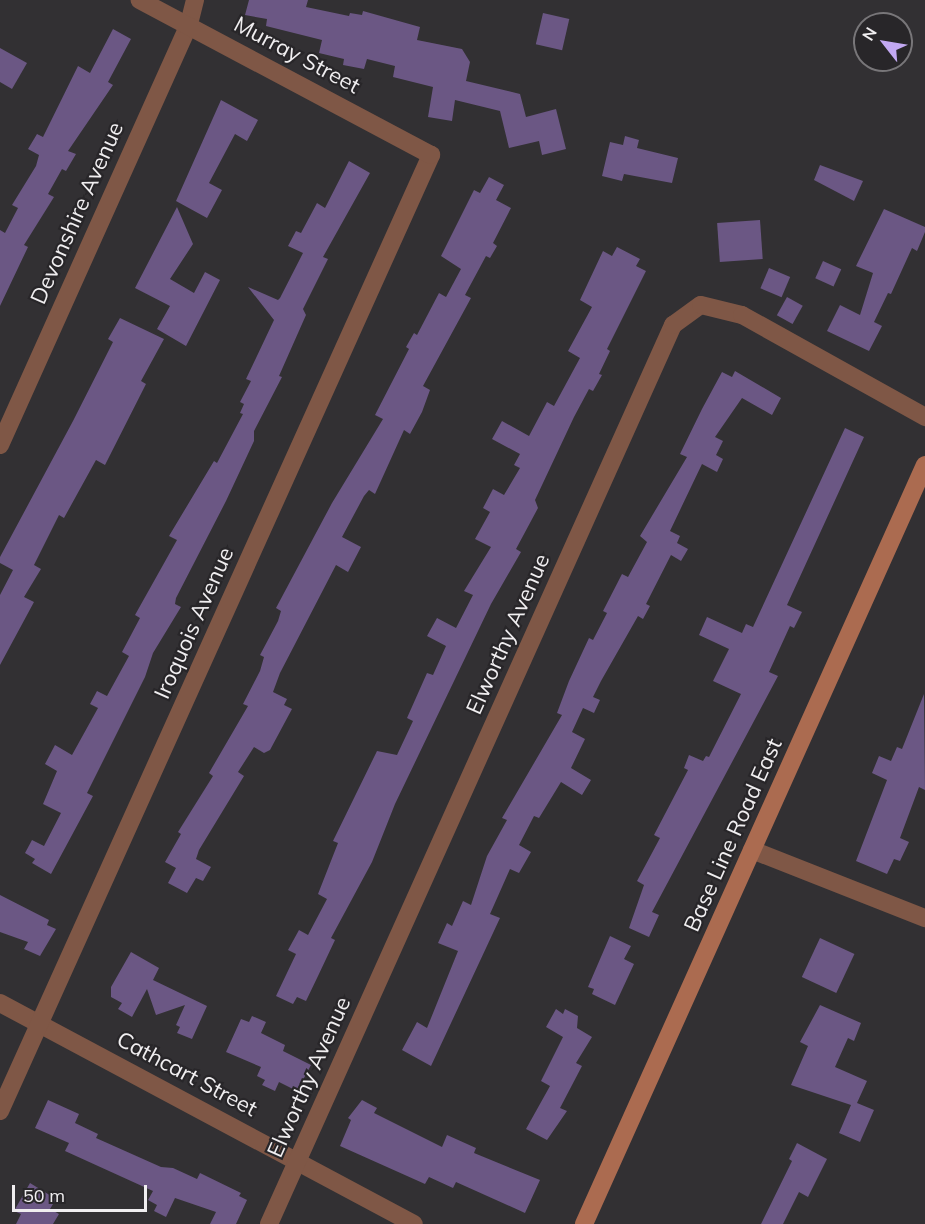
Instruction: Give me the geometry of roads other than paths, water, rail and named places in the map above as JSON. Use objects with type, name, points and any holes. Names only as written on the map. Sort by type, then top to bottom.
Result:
[{"type":"street","name":"Murray Street","points":[[140,0],[189,24],[431,155]]},
{"type":"street","name":"Devonshire Avenue","points":[[0,444],[189,24],[195,0]]},
{"type":"street","name":"Iroquois Avenue","points":[[0,1111],[431,155]]},
{"type":"street","name":"Elworthy Avenue","points":[[269,1224],[674,325],[701,305],[742,315],[925,417]]},
{"type":"street","name":"Base Line Road East","points":[[584,1224],[925,465]]},
{"type":"street","points":[[752,850],[925,918]]},
{"type":"street","name":"Cathcart Street","points":[[0,1003],[298,1160],[414,1224]]}]
